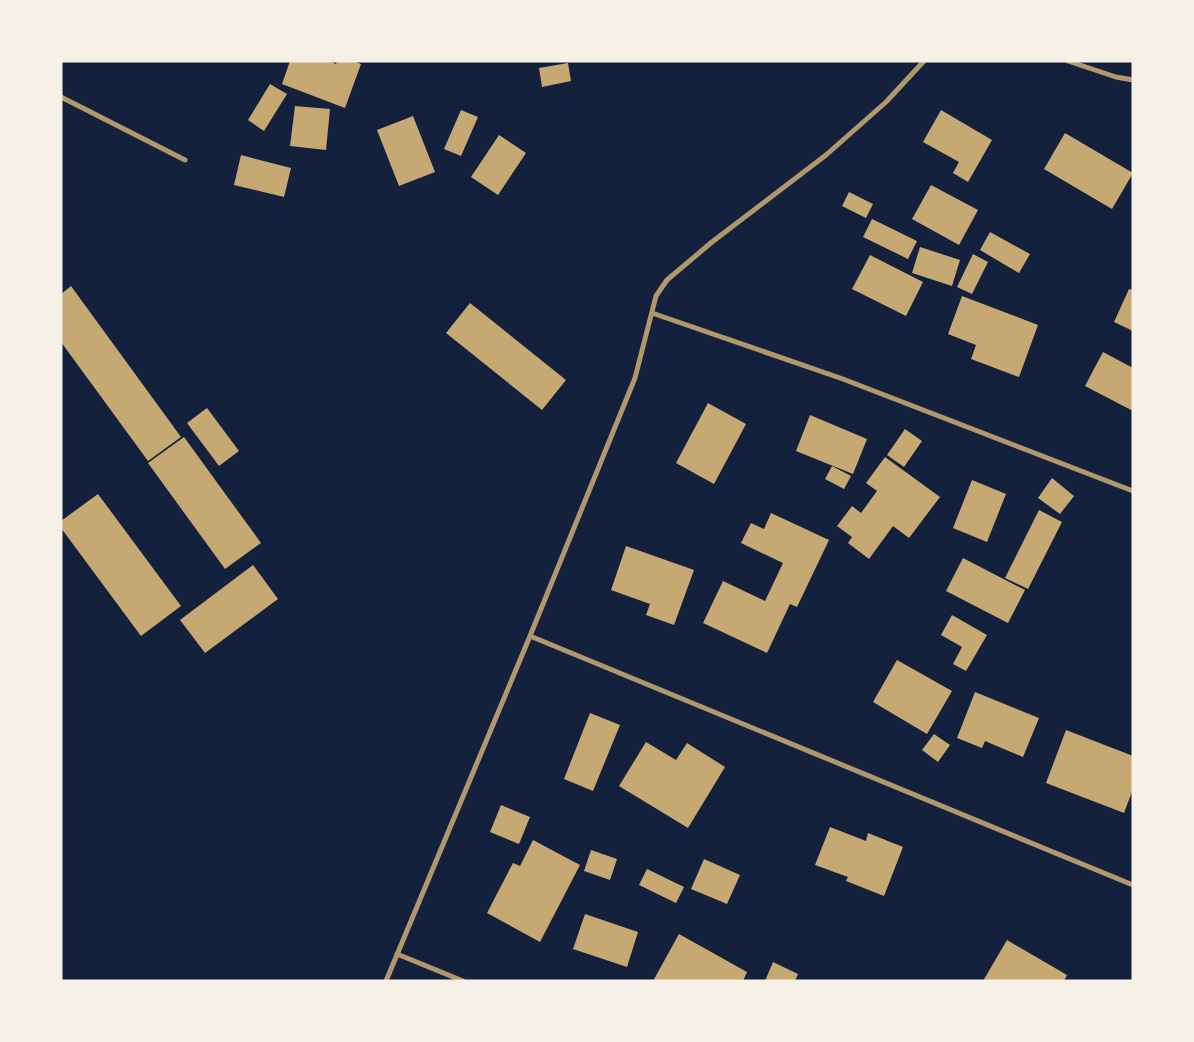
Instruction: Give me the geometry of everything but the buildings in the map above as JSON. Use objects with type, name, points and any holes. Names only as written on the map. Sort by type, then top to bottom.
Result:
[{"type":"street","points":[[386,981],[635,378],[656,296],[667,280],[712,242],[826,154],[886,102],[924,61]]},
{"type":"street","points":[[1068,61],[1116,77],[1133,80]]},
{"type":"street","points":[[61,97],[185,160]]},
{"type":"street","points":[[652,313],[843,378],[1133,491]]},
{"type":"street","points":[[530,636],[1133,885]]},
{"type":"street","points":[[397,954],[463,981]]}]
